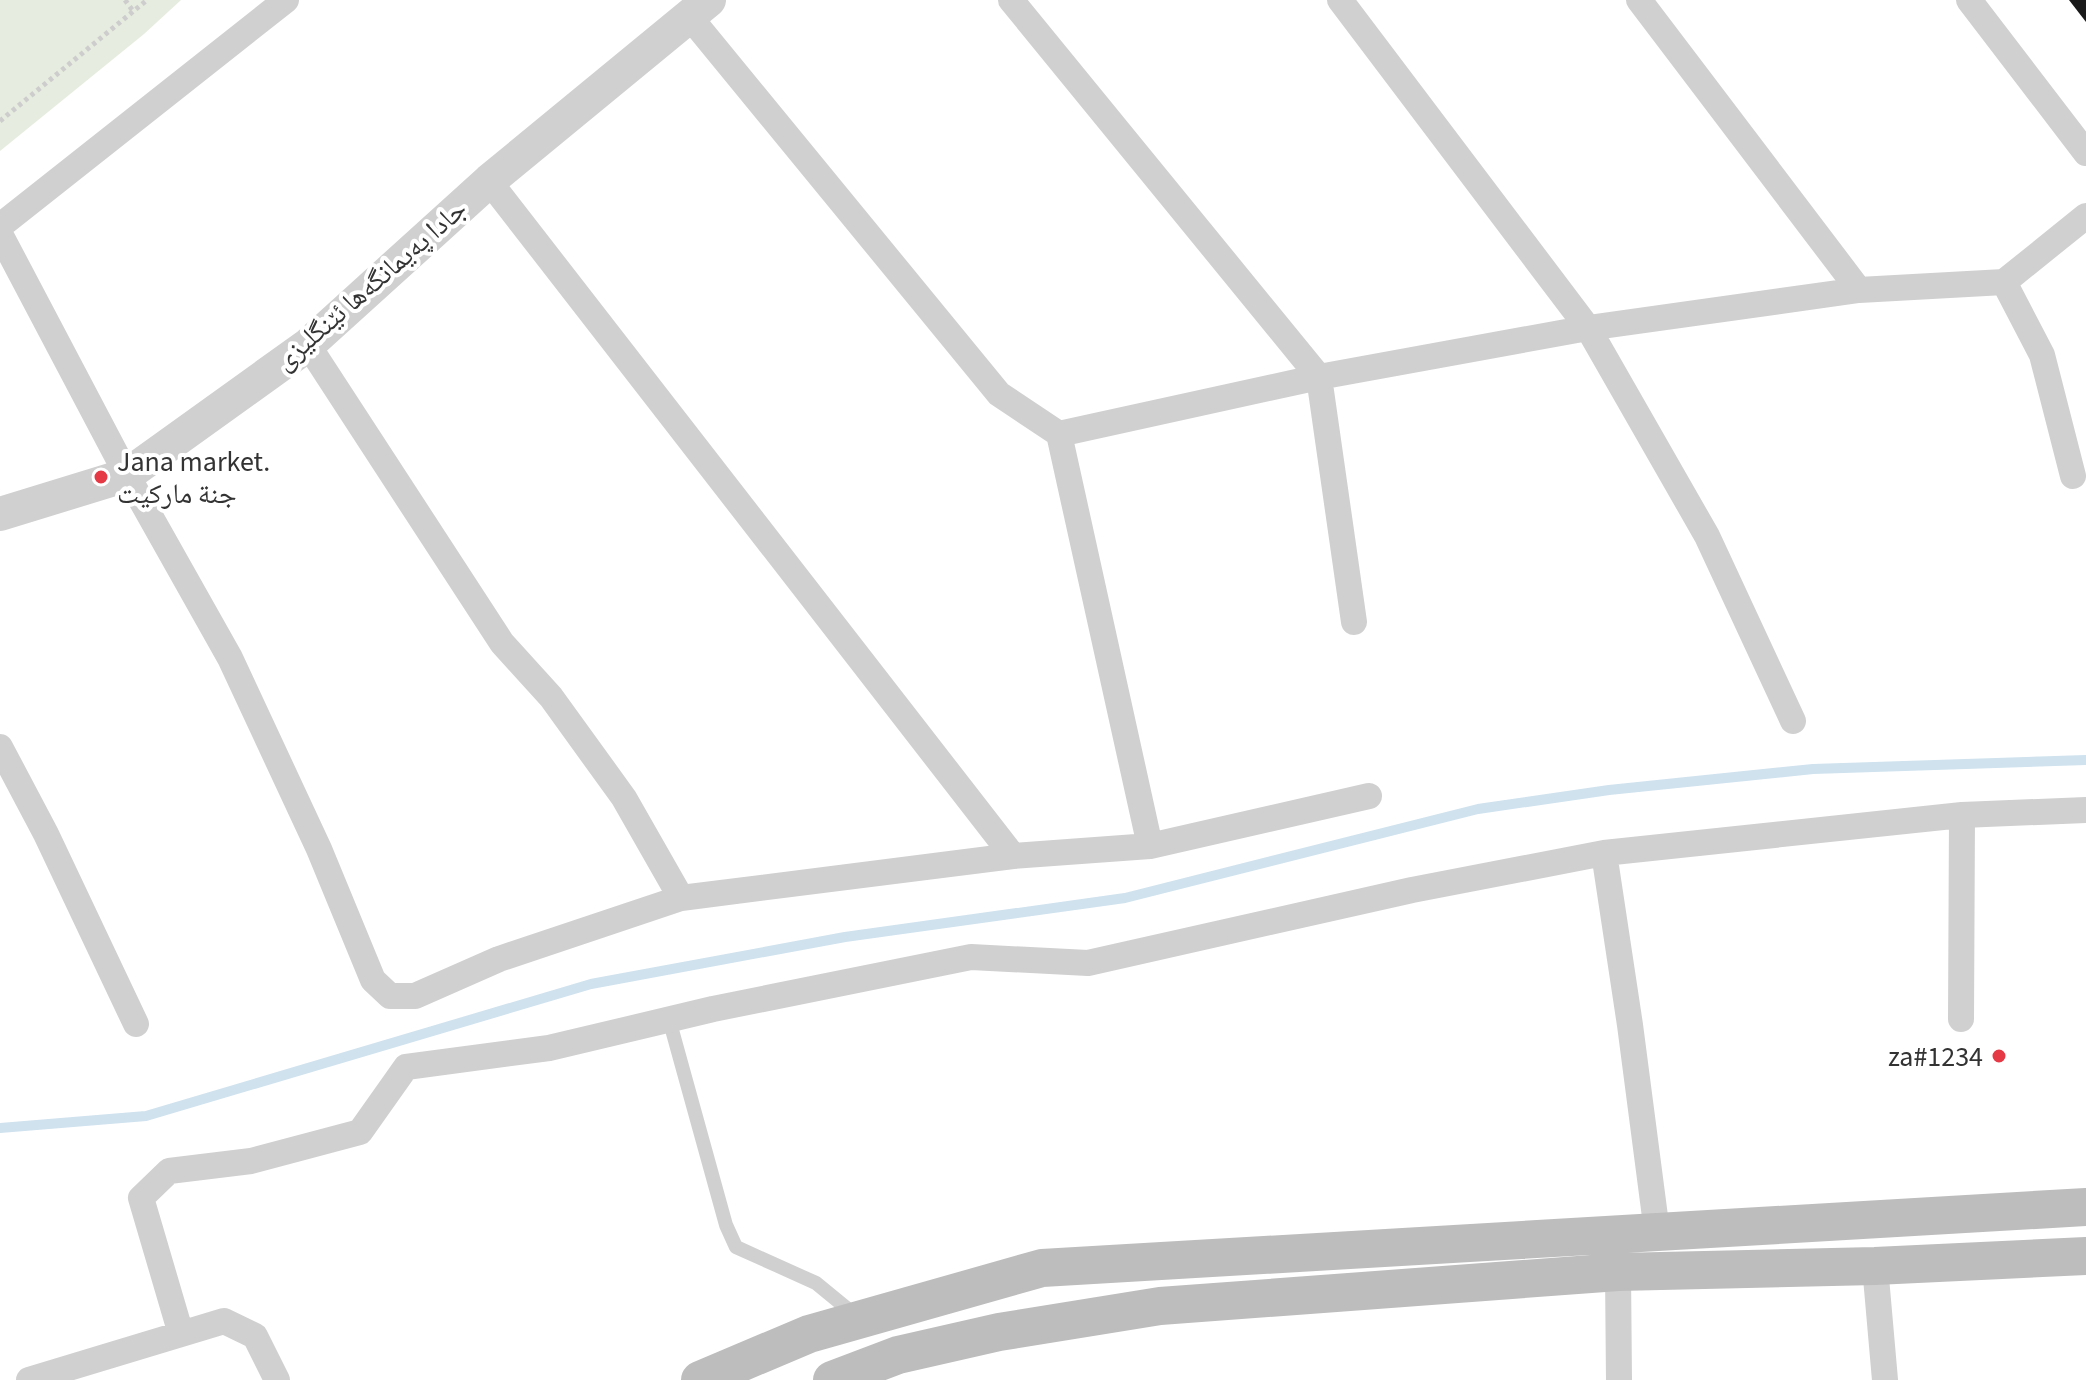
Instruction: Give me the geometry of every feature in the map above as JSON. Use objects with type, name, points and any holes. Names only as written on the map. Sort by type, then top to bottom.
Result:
[{"type":"main road","points":[[700,1380],[809,1334],[1042,1268],[2086,1207]]},
{"type":"main road","points":[[832,1380],[898,1355],[999,1332],[1160,1306],[1618,1272],[1875,1266],[2086,1256]]},
{"type":"street","points":[[0,226],[286,0]]},
{"type":"street","points":[[1011,0],[1319,377],[1354,622]]},
{"type":"street","points":[[1340,0],[1588,328],[1707,536],[1793,721]]},
{"type":"street","points":[[1639,0],[1859,290]]},
{"type":"street","points":[[1969,0],[2086,153]]},
{"type":"street","points":[[699,8],[999,394],[1059,434],[1150,846]]},
{"type":"street","name":"جادا په‌يمانگه‌ها ئێنگليزى","points":[[0,514],[127,475],[308,345],[489,181],[699,8]]},
{"type":"street","points":[[489,181],[1013,856]]},
{"type":"street","points":[[1059,434],[1319,377],[1588,328],[1859,290],[2004,282],[2086,216]]},
{"type":"street","points":[[0,234],[127,475],[230,658],[319,849],[373,980],[390,996],[415,996],[499,959],[681,898],[1013,856],[1150,846],[1369,796]]},
{"type":"street","points":[[2004,282],[2042,355],[2073,476]]},
{"type":"street","points":[[308,345],[502,643],[551,697],[624,798],[681,898]]},
{"type":"street","points":[[0,747],[46,834],[136,1024]]},
{"type":"street","points":[[181,1334],[141,1198],[169,1171],[251,1161],[360,1132],[406,1067],[549,1048],[669,1019],[971,957],[1088,963],[1412,890],[1604,853],[1962,815],[2086,810]]},
{"type":"street","points":[[1961,1019],[1962,815]]},
{"type":"street","points":[[1604,853],[1657,1232]]},
{"type":"street","points":[[1875,1266],[1885,1380]]},
{"type":"street","points":[[1618,1272],[1619,1380]]},
{"type":"street","points":[[29,1380],[224,1321],[255,1336],[277,1380]]},
{"type":"lane","points":[[669,1019],[726,1225],[736,1247],[816,1283],[860,1319]]},
{"type":"path","points":[[125,0],[133,11]]},
{"type":"path","points":[[0,121],[147,0]]},
{"type":"shaded area","points":[[0,0],[181,0],[144,34],[0,151]]},
{"type":"building","points":[[2069,0],[2086,0],[2086,22]]},
{"type":"waterway","points":[[0,1128],[146,1116],[591,984],[845,937],[1125,898],[1478,809],[1609,790],[1813,769],[2086,760]]},
{"type":"place","name":"Jana market. جنة ماركيت","points":[[101,477]]},
{"type":"place","name":"za#1234","points":[[1999,1056]]}]
